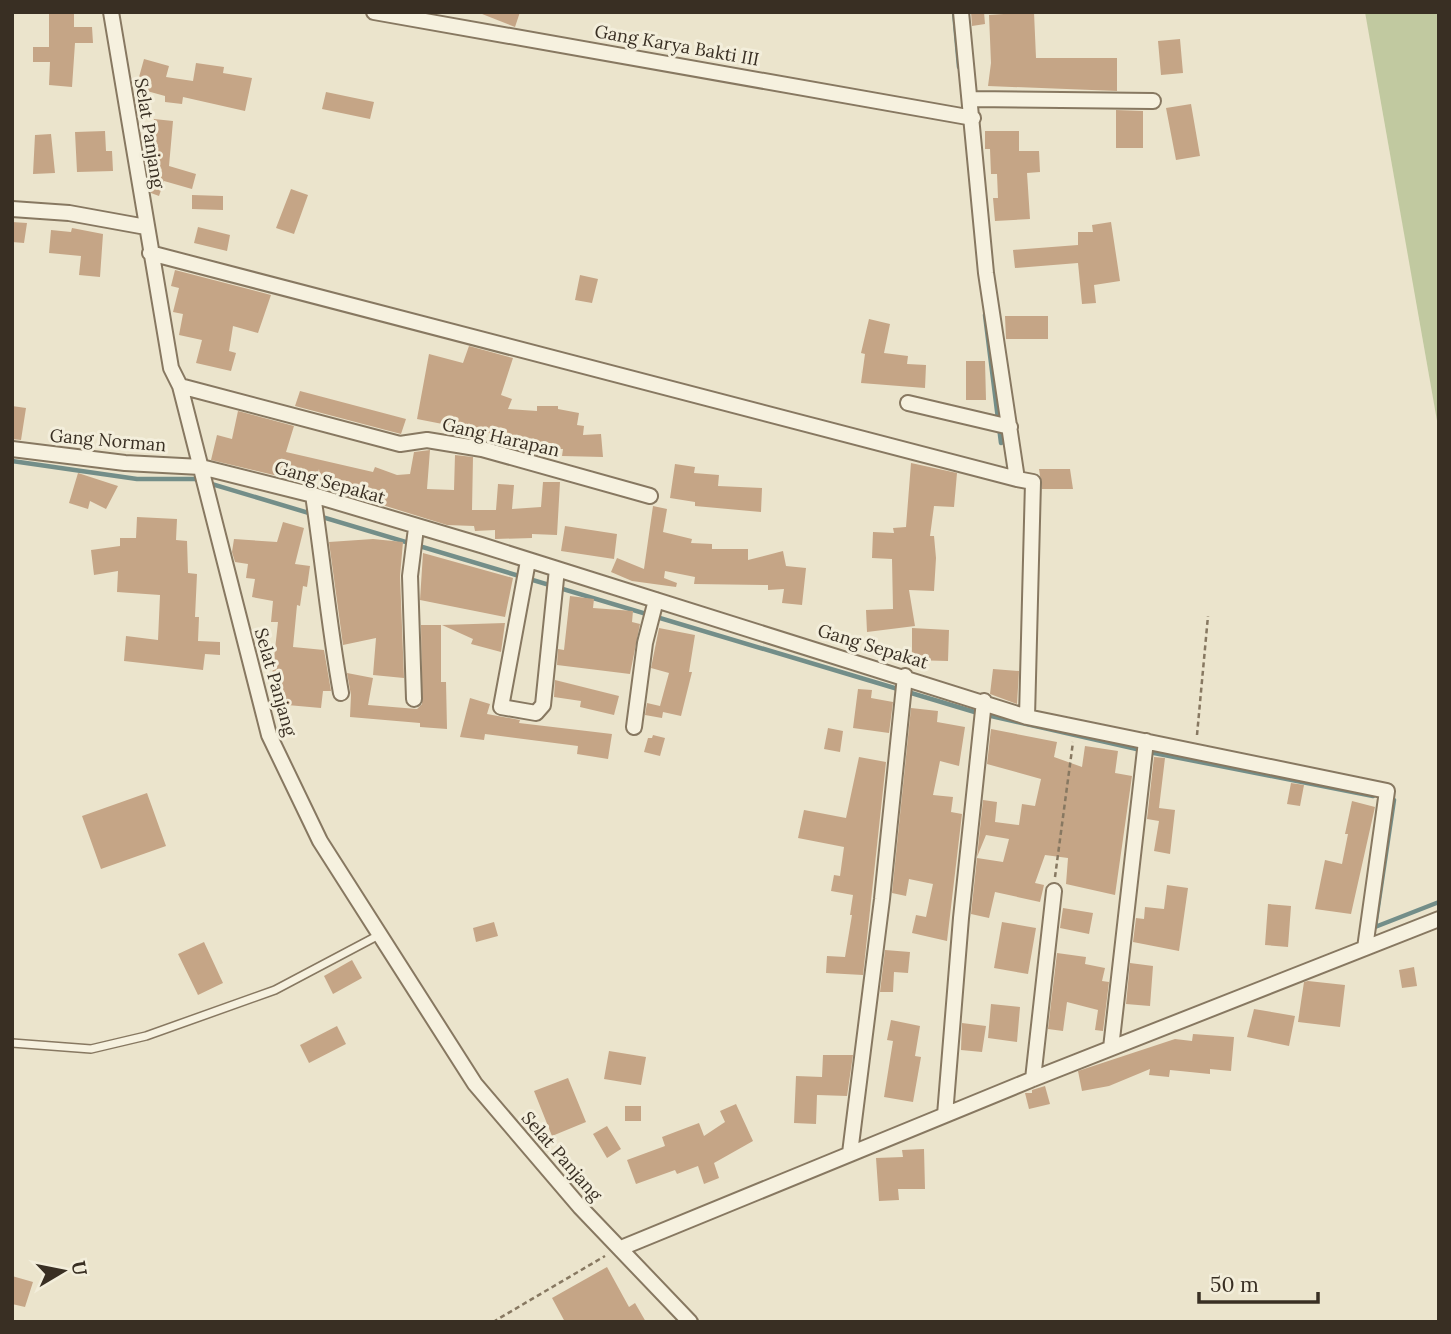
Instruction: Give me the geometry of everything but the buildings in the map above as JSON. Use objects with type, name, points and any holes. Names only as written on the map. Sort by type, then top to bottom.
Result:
[{"type":"street","name":"Selat Panjang","points":[[111,12],[171,368],[180,386],[206,492],[218,527],[243,638],[269,735],[320,841],[475,1084],[580,1207],[690,1322]]},
{"type":"street","name":"Gang Karya Bakti III","points":[[374,12],[966,116]]},
{"type":"street","points":[[961,12],[971,99],[966,116],[1017,479]]},
{"type":"street","points":[[971,99],[1153,101]]},
{"type":"street","points":[[12,209],[69,213],[146,226]]},
{"type":"street","points":[[150,253],[1033,482],[1027,717]]},
{"type":"street","name":"Gang Harapan","points":[[180,386],[400,444],[427,440],[497,453],[650,496]]},
{"type":"street","points":[[908,403],[1010,427]]},
{"type":"street","name":"Gang Norman","points":[[12,449],[201,469]]},
{"type":"street","name":"Gang Sepakat","points":[[201,469],[315,508],[414,537],[556,573],[653,610],[904,679],[983,709],[1387,790],[1365,948]]},
{"type":"street","points":[[315,508],[324,593],[341,693]]},
{"type":"street","points":[[414,537],[410,638],[414,699]]},
{"type":"street","points":[[528,566],[501,707],[536,713],[543,705],[556,573]]},
{"type":"street","points":[[634,727],[653,610]]},
{"type":"street","points":[[850,1153],[882,898],[904,679]]},
{"type":"street","points":[[945,1115],[983,709]]},
{"type":"street","points":[[1111,1048],[1146,742]]},
{"type":"street","points":[[1033,1079],[1054,891]]},
{"type":"street","points":[[621,1248],[1033,1079],[1439,919]]},
{"type":"lane","points":[[12,1043],[91,1049],[146,1036],[275,990],[379,935]]},
{"type":"path","points":[[1195,753],[1208,616]]},
{"type":"path","points":[[1054,891],[1074,736]]},
{"type":"path","points":[[493,1322],[621,1248]]},
{"type":"green space","points":[[1365,12],[1439,12],[1439,432]]},
{"type":"waterway","points":[[954,12],[959,67]]},
{"type":"waterway","points":[[985,315],[1001,443]]},
{"type":"waterway","points":[[12,461],[137,479],[195,479],[978,713],[1141,750]]},
{"type":"waterway","points":[[1149,752],[1373,796]]},
{"type":"waterway","points":[[1394,800],[1375,927],[1439,902]]}]
